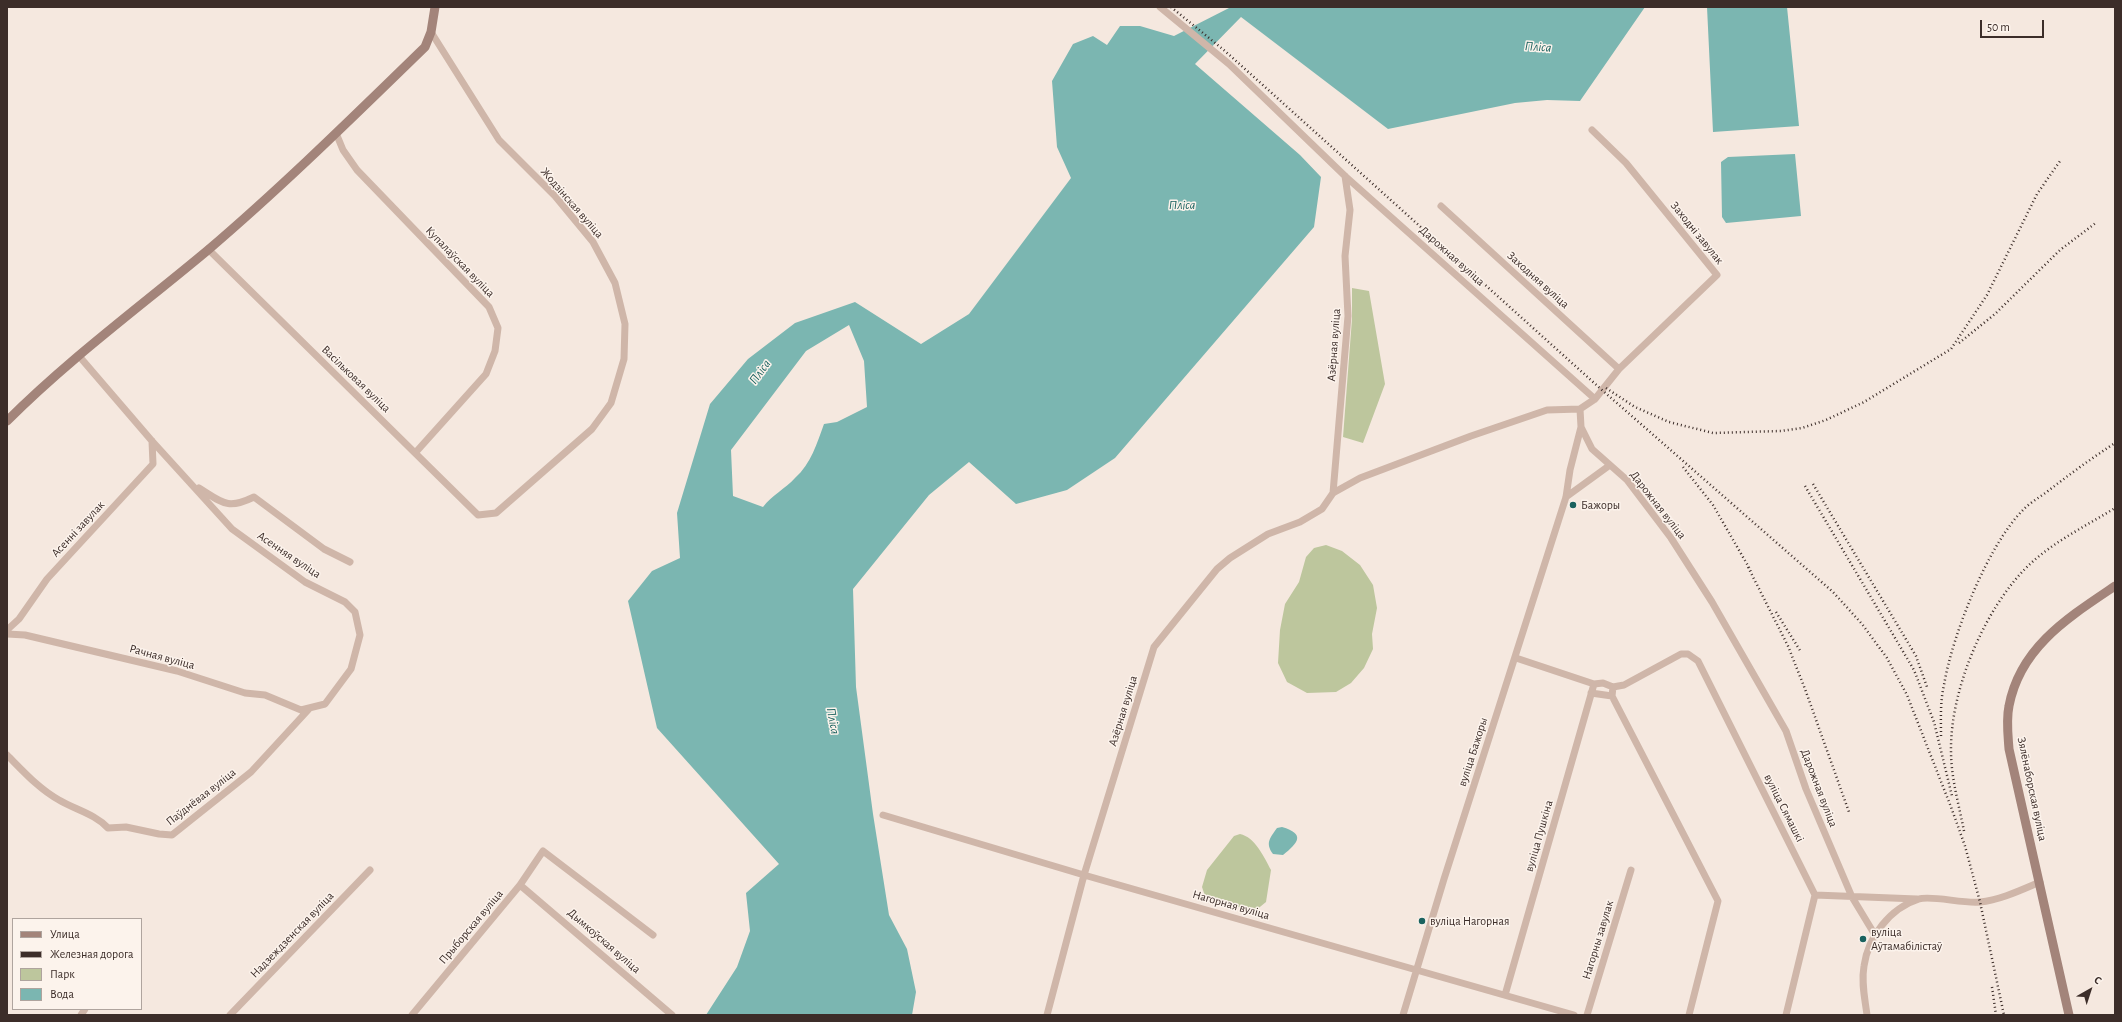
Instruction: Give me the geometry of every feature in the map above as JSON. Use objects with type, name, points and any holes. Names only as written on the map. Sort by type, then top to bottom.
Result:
[{"type":"street","points":[[7,421],[79,356],[266,199],[336,134],[425,47],[431,32],[435,7]]},
{"type":"street","name":"Дарожная вуліца","points":[[1160,7],[1220,58],[1345,176],[1595,398]]},
{"type":"street","name":"Жодзінская вуліца","points":[[431,32],[499,140],[555,196],[593,242],[615,283],[625,324],[624,359],[611,403],[592,429],[496,513],[478,515]]},
{"type":"street","name":"Заходні завулак","points":[[1592,130],[1626,163],[1717,275],[1619,369],[1595,398]]},
{"type":"street","name":"Купалаўская вуліца","points":[[336,134],[343,150],[357,170],[489,307],[498,328],[495,351],[486,374],[416,452]]},
{"type":"street","name":"Азёрная вуліца","points":[[1333,493],[1348,316],[1345,256],[1350,210],[1345,176]]},
{"type":"street","name":"Заходняя вуліца","points":[[1441,206],[1619,369]]},
{"type":"street","name":"Васільковая вуліца","points":[[208,249],[218,261],[416,452],[478,515]]},
{"type":"street","name":"Асенняя вуліца","points":[[79,356],[152,441],[232,529],[306,582],[345,602],[356,612],[360,635],[351,669],[325,704],[309,709]]},
{"type":"street","points":[[1580,409],[1595,398]]},
{"type":"street","name":"Дарожная вуліца","points":[[1580,409],[1581,427],[1592,449],[1627,480],[1671,538],[1695,574],[1782,724],[1788,736],[1806,789],[1852,897],[1875,934]]},
{"type":"street","name":"Азёрная вуліца","points":[[1047,1015],[1084,875],[1154,646],[1217,569],[1230,558],[1268,534],[1300,522],[1322,509],[1333,493],[1360,478],[1547,410],[1580,409]]},
{"type":"street","name":"вуліца Бажоры","points":[[1403,1015],[1566,497],[1570,470],[1581,427]]},
{"type":"street","name":"Асенні завулак","points":[[7,630],[19,619],[47,579],[153,464],[152,441]]},
{"type":"street","points":[[1566,497],[1591,481],[1610,465]]},
{"type":"street","name":"Асенняя вуліца","points":[[192,484],[224,504],[240,504],[254,497],[324,549],[350,562]]},
{"type":"street","name":"Зялёнаборская вуліца","points":[[2069,1015],[2009,749],[2009,707],[2015,684],[2023,667],[2044,639],[2062,623],[2115,586]]},
{"type":"street","name":"Рачная вуліца","points":[[7,634],[25,635],[177,671],[245,693],[265,695],[301,710],[309,709]]},
{"type":"street","name":"вуліца Сямашкі","points":[[1613,687],[1624,685],[1658,665],[1681,654],[1688,654],[1698,661],[1815,895]]},
{"type":"street","points":[[1516,658],[1594,684],[1603,683],[1613,687],[1612,696],[1718,901],[1689,1015]]},
{"type":"street","name":"вуліца Пушкіна","points":[[1505,994],[1594,684]]},
{"type":"street","points":[[1591,693],[1612,696]]},
{"type":"street","name":"Паўднёвая вуліца","points":[[7,755],[34,782],[58,800],[99,818],[108,828],[126,826],[159,834],[172,835],[251,772],[309,709]]},
{"type":"street","name":"Нагорная вуліца","points":[[883,815],[1084,875],[1505,994],[1574,1015]]},
{"type":"street","name":"Прыборская вуліца","points":[[412,1015],[520,884],[544,851],[653,935]]},
{"type":"street","name":"Надзеждзенская вуліца","points":[[230,1015],[370,870]]},
{"type":"street","name":"Нагорны завулак","points":[[1587,1015],[1631,870]]},
{"type":"street","points":[[1786,1015],[1815,895],[1980,902],[2012,894],[2040,882]]},
{"type":"street","name":"Дымкоўская вуліца","points":[[520,884],[672,1015]]},
{"type":"street","points":[[1867,1015],[1863,984],[1864,965],[1875,934],[1892,913],[1920,899]]},
{"type":"green space","points":[[1352,288],[1369,291],[1385,384],[1363,443],[1343,437],[1352,319]]},
{"type":"green space","points":[[1326,545],[1342,551],[1360,565],[1373,585],[1377,608],[1372,634],[1373,649],[1364,668],[1351,683],[1336,692],[1307,693],[1287,682],[1278,663],[1280,630],[1285,604],[1299,582],[1306,557],[1314,548]]},
{"type":"green space","points":[[1240,834],[1255,843],[1271,870],[1266,902],[1255,911],[1206,899],[1202,887],[1207,870],[1234,836]]},
{"type":"water","name":"Пліса","points":[[1231,7],[1645,7],[1580,101],[1547,100],[1515,103],[1388,129],[1241,17],[1195,64],[1300,155],[1321,177],[1314,227],[1115,458],[1067,490],[1016,504],[969,462],[929,495],[853,589],[856,687],[873,814],[889,915],[907,949],[916,992],[912,1015],[706,1015],[737,967],[750,931],[746,893],[779,864],[657,728],[628,601],[652,571],[680,558],[677,513],[710,404],[748,359],[795,323],[855,302],[921,344],[969,314],[1071,178],[1057,147],[1052,81],[1073,44],[1093,36],[1107,45],[1120,26],[1140,26],[1174,36]],"holes":[[[849,325],[864,361],[867,407],[837,422],[824,424],[813,453],[801,472],[763,507],[733,496],[731,450],[806,351]]]},
{"type":"water","points":[[1707,7],[1787,7],[1799,126],[1713,132]]},
{"type":"water","points":[[1795,154],[1801,216],[1726,223],[1722,217],[1721,162],[1728,157]]},
{"type":"water","points":[[1282,827],[1290,830],[1297,836],[1296,843],[1283,855],[1273,854],[1269,847],[1269,841],[1277,828]]},
{"type":"railway","points":[[1171,7],[1225,51],[1602,390],[1833,592],[1862,624],[1887,658],[1907,695],[1951,807],[1965,846],[1980,902],[2004,1015]]},
{"type":"railway","points":[[1606,388],[1635,407],[1669,422],[1713,433],[1781,431],[1802,428],[1826,420],[1864,402],[1951,349],[1987,295],[2037,194],[2060,161]]},
{"type":"railway","points":[[1959,343],[1995,314],[2060,250],[2097,222]]},
{"type":"railway","points":[[1941,736],[1942,698],[1948,665],[1963,617],[1997,544],[2027,506],[2115,443]]},
{"type":"railway","points":[[1683,467],[1713,505],[1751,571]]},
{"type":"railway","points":[[1813,484],[1916,656],[1927,687]]},
{"type":"railway","points":[[1805,486],[1914,670],[1934,722],[1952,796]]},
{"type":"railway","points":[[1964,831],[1951,761],[1952,727],[1964,676],[1973,651],[1998,603],[2029,565],[2048,549],[2115,508]]},
{"type":"railway","points":[[1748,567],[1788,646],[1849,812]]},
{"type":"railway","points":[[1776,612],[1801,652]]},
{"type":"railway","points":[[1992,987],[1996,1015]]},
{"type":"place","name":"Бажоры","points":[[1573,505]]},
{"type":"place","name":"вуліца Нагорная","points":[[1422,921]]},
{"type":"place","name":"вуліца Аўтамабілістаў","points":[[1863,939]]}]
